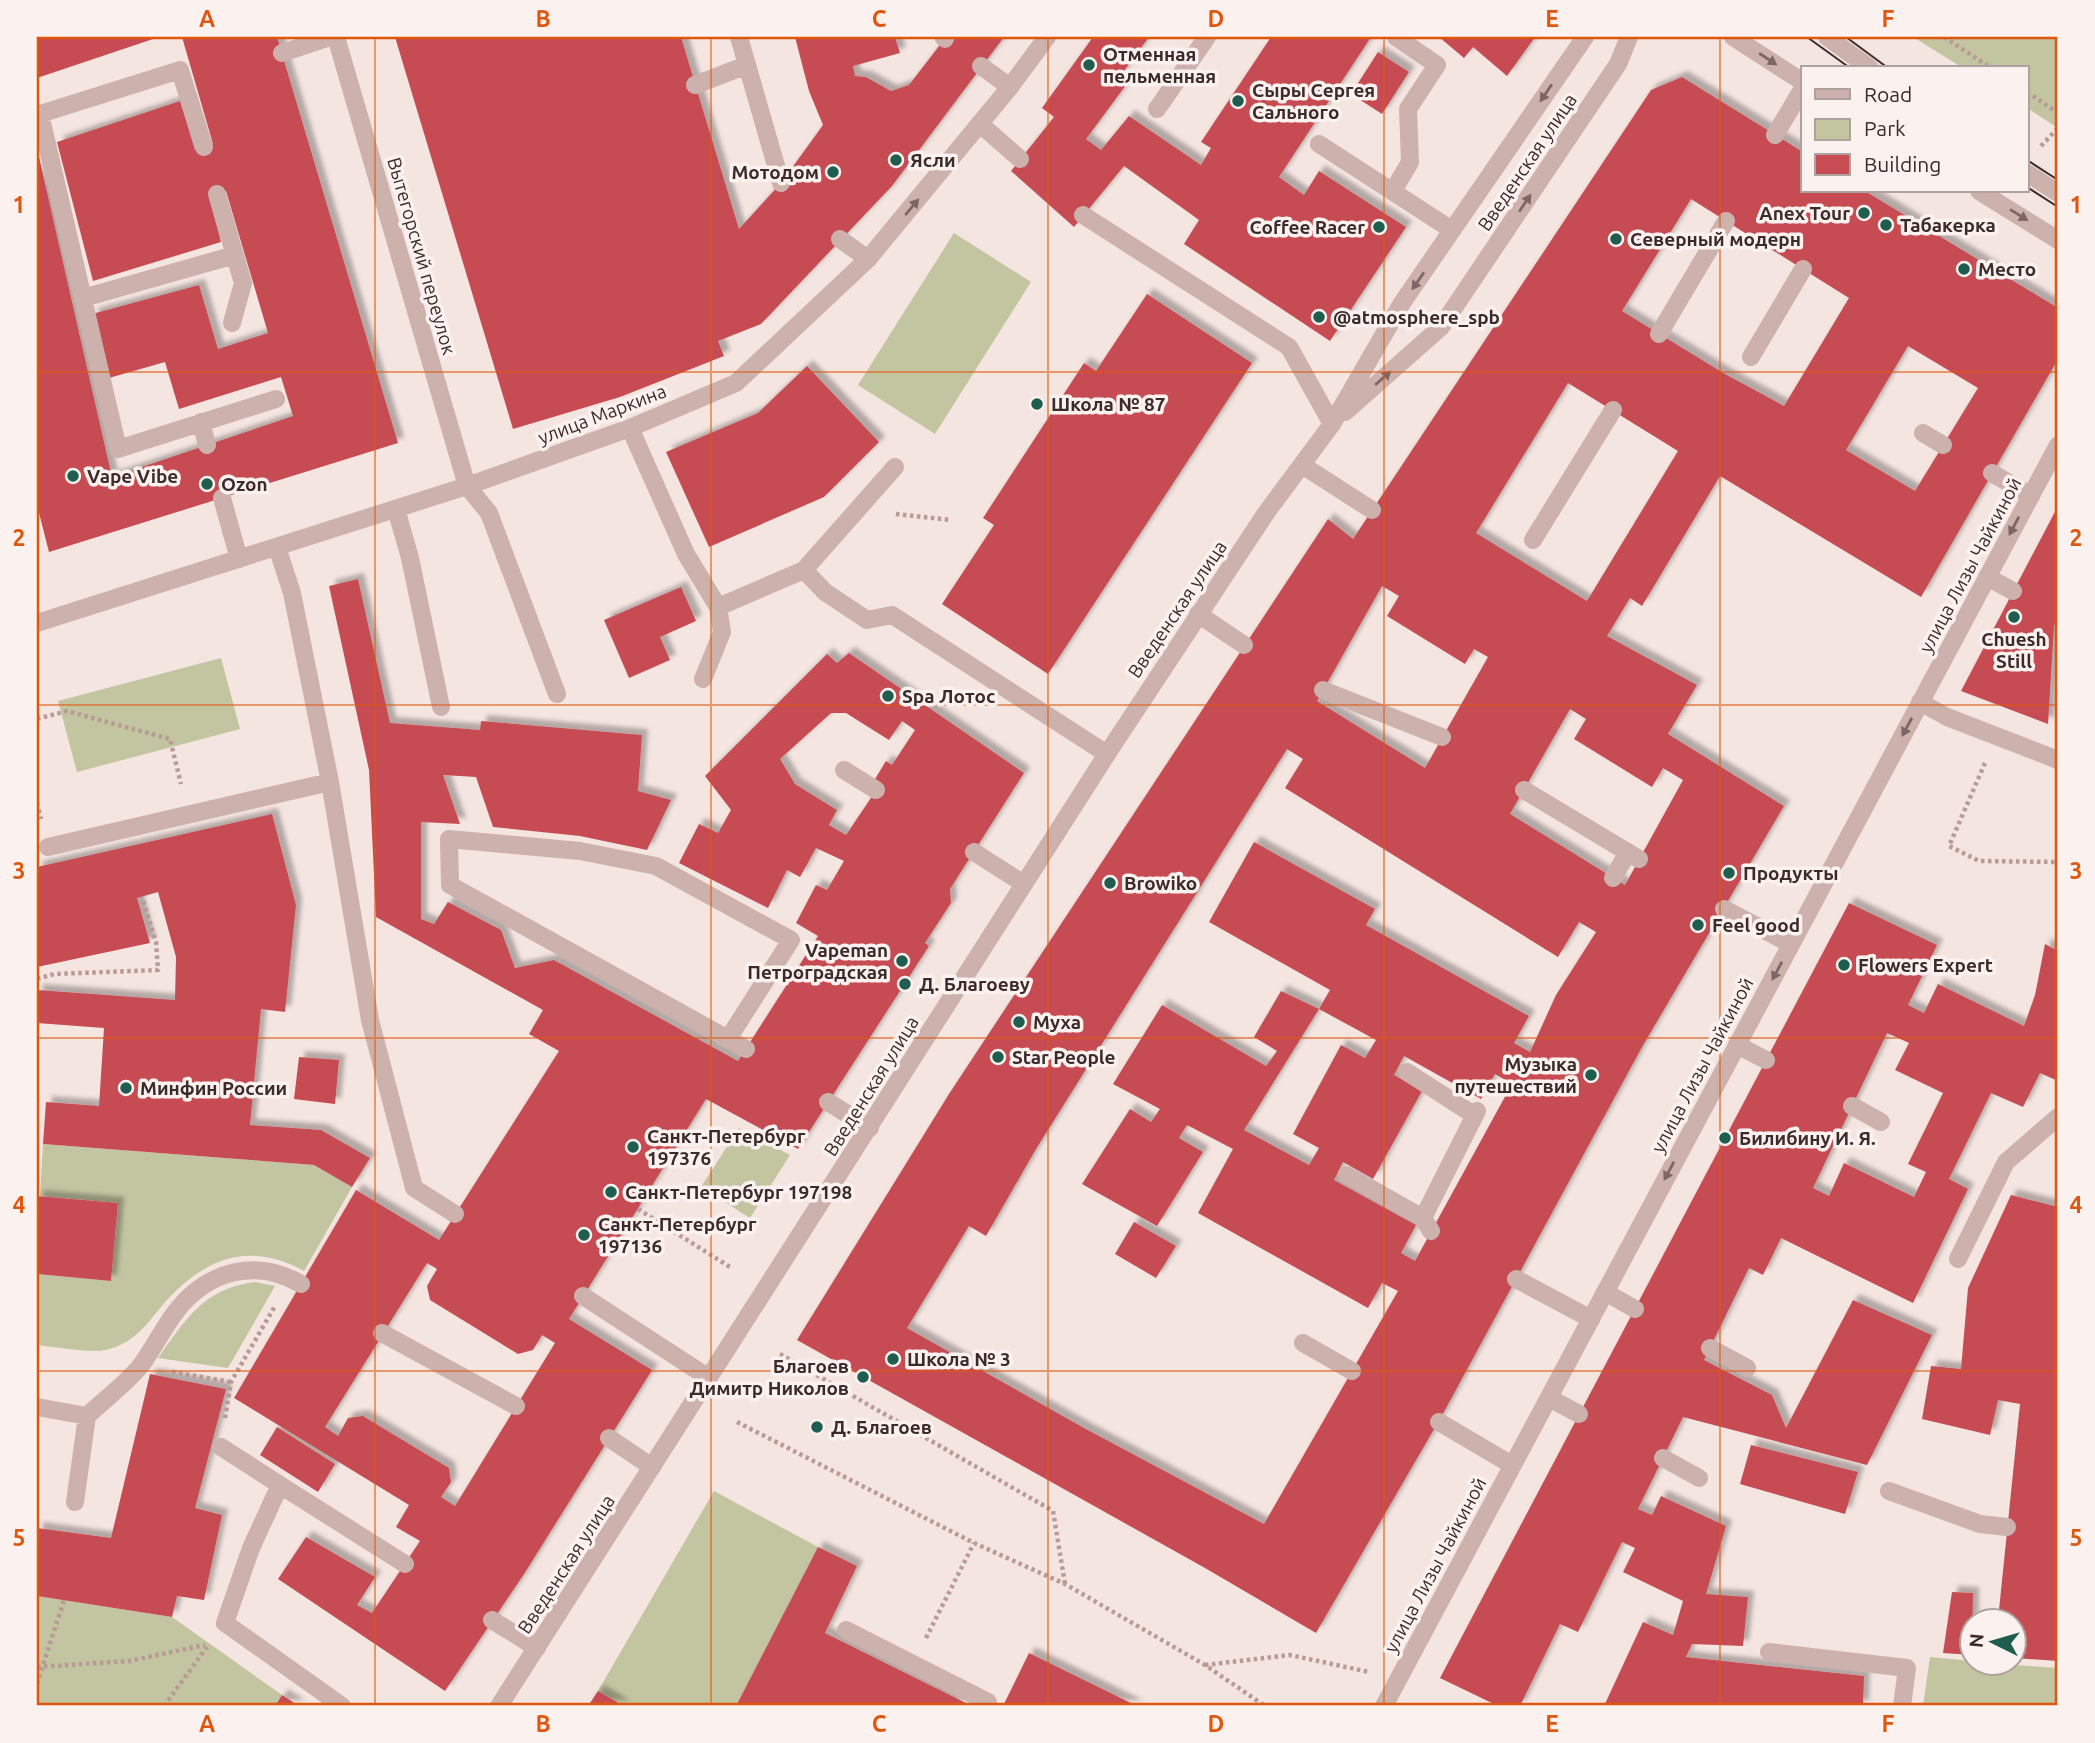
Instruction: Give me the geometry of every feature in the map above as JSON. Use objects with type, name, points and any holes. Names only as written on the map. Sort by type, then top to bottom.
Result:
[{"type":"street","points":[[282,54],[330,37]]},
{"type":"street","name":"Вытегорский переулок","points":[[336,37],[467,486]]},
{"type":"street","points":[[739,37],[781,183]]},
{"type":"street","name":"улица Маркина","points":[[37,623],[467,486],[630,428],[736,383],[868,259],[1010,87],[1047,37]]},
{"type":"street","points":[[1157,109],[1207,37]]},
{"type":"street","points":[[1393,191],[1410,162],[1408,109],[1437,65],[1396,37]]},
{"type":"street","name":"Введенская улица","points":[[499,1706],[1198,614],[1332,424],[1402,303],[1585,37]]},
{"type":"street","name":"Введенская улица","points":[[1332,424],[1441,327],[1618,64],[1629,37]]},
{"type":"street","points":[[1732,37],[1801,81]]},
{"type":"street","points":[[1828,37],[1867,66]]},
{"type":"street","points":[[695,85],[747,65]]},
{"type":"street","points":[[981,66],[1010,87]]},
{"type":"street","points":[[204,147],[191,86],[180,70],[40,114],[118,449],[276,399]]},
{"type":"street","points":[[1775,135],[1801,91]]},
{"type":"street","points":[[980,124],[1020,159]]},
{"type":"street","points":[[1319,144],[1452,230]]},
{"type":"street","points":[[2028,174],[2058,193]]},
{"type":"street","points":[[1981,192],[2058,240]]},
{"type":"street","points":[[218,194],[243,283],[232,323]]},
{"type":"street","points":[[1083,215],[1289,347],[1332,424]]},
{"type":"street","points":[[1659,334],[1726,221]]},
{"type":"street","points":[[841,239],[868,259]]},
{"type":"street","points":[[83,298],[235,255]]},
{"type":"street","points":[[1751,357],[1803,269]]},
{"type":"street","points":[[1533,540],[1613,410]]},
{"type":"street","points":[[201,422],[207,445]]},
{"type":"street","points":[[630,428],[686,554],[718,607],[722,632],[703,679]]},
{"type":"street","points":[[1923,433],[1943,445]]},
{"type":"street","name":"улица Лизы Чайкиной","points":[[1384,1706],[2058,444]]},
{"type":"street","points":[[1302,465],[1372,510]]},
{"type":"street","points":[[718,607],[804,570],[895,467]]},
{"type":"street","points":[[1992,474],[2031,496]]},
{"type":"street","points":[[467,486],[489,513],[557,694]]},
{"type":"street","points":[[222,498],[239,559]]},
{"type":"street","points":[[396,509],[410,558],[442,707]]},
{"type":"street","points":[[277,547],[292,593],[330,782],[370,1020],[414,1188],[455,1214]]},
{"type":"street","points":[[804,570],[825,592],[867,620],[892,615],[1107,754]]},
{"type":"street","points":[[1987,577],[2013,591]]},
{"type":"street","points":[[1198,614],[1244,645]]},
{"type":"street","points":[[1323,690],[1442,737]]},
{"type":"street","points":[[1920,702],[1947,716],[2058,760]]},
{"type":"street","points":[[844,770],[876,790]]},
{"type":"street","points":[[48,847],[124,838],[188,815],[330,782]]},
{"type":"street","points":[[1524,790],[1633,856],[1614,878]]},
{"type":"street","points":[[728,1039],[791,940],[656,866],[580,851],[449,839],[450,885],[746,1049]]},
{"type":"street","points":[[974,852],[1024,884]]},
{"type":"street","points":[[1724,909],[1791,944]]},
{"type":"street","points":[[1737,1045],[1766,1060]]},
{"type":"street","points":[[1347,1175],[1427,1224],[1475,1113],[1407,1072]]},
{"type":"street","points":[[828,1102],[870,1129]]},
{"type":"street","points":[[1852,1106],[1881,1122]]},
{"type":"street","points":[[1958,1259],[2006,1161],[2058,1117]]},
{"type":"street","points":[[75,1502],[87,1416],[140,1366],[178,1308],[200,1289],[222,1276],[244,1269],[269,1270],[296,1281]]},
{"type":"street","points":[[1516,1279],[1591,1319]]},
{"type":"street","points":[[1605,1292],[1635,1309]]},
{"type":"street","points":[[583,1296],[709,1378]]},
{"type":"street","points":[[382,1333],[516,1406]]},
{"type":"street","points":[[1303,1343],[1352,1371]]},
{"type":"street","points":[[1710,1348],[1747,1368]]},
{"type":"street","points":[[1549,1398],[1580,1414]]},
{"type":"street","points":[[37,1407],[87,1416]]},
{"type":"street","points":[[1439,1422],[1513,1465]]},
{"type":"street","points":[[609,1438],[652,1467]]},
{"type":"street","points":[[221,1447],[405,1564]]},
{"type":"street","points":[[1663,1458],[1699,1478]]},
{"type":"street","points":[[280,1485],[251,1548],[225,1623],[342,1706]]},
{"type":"street","points":[[1889,1491],[1980,1524],[2007,1527]]},
{"type":"street","points":[[492,1620],[537,1648]]},
{"type":"street","points":[[846,1630],[991,1705]]},
{"type":"street","points":[[1769,1652],[1907,1668],[1902,1706]]},
{"type":"path","points":[[1944,37],[1988,66]]},
{"type":"path","points":[[2028,93],[2058,113]]},
{"type":"path","points":[[2040,146],[2058,128]]},
{"type":"path","points":[[857,509],[951,520]]},
{"type":"path","points":[[37,719],[67,711],[170,739],[188,815]]},
{"type":"path","points":[[1997,736],[1949,846],[1979,861],[2058,862]]},
{"type":"path","points":[[37,979],[54,974],[158,970],[156,942],[142,897]]},
{"type":"path","points":[[638,1209],[730,1267]]},
{"type":"path","points":[[221,1447],[232,1382],[296,1281]]},
{"type":"path","points":[[780,1354],[1053,1511],[1065,1584]]},
{"type":"path","points":[[140,1366],[232,1382]]},
{"type":"path","points":[[737,1422],[974,1543],[1065,1584],[1205,1665],[1265,1706]]},
{"type":"path","points":[[914,1664],[974,1543]]},
{"type":"path","points":[[37,1684],[40,1666],[64,1600]]},
{"type":"path","points":[[40,1666],[129,1661],[209,1644],[164,1706]]},
{"type":"path","points":[[1205,1665],[1290,1655],[1379,1674]]},
{"type":"green space","points":[[1913,37],[2058,37],[2058,128],[2028,109],[2028,66],[1960,66]]},
{"type":"green space","points":[[954,233],[1031,282],[935,434],[858,385]]},
{"type":"green space","points":[[221,658],[240,729],[77,772],[58,701]]},
{"type":"green space","points":[[739,1128],[790,1155],[750,1218],[701,1187]]},
{"type":"green space","points":[[43,1144],[314,1165],[352,1187],[304,1271],[266,1257],[231,1258],[214,1264],[182,1285],[141,1330],[126,1342],[106,1350],[91,1351],[37,1345],[37,1274],[111,1281],[118,1203],[40,1196]]},
{"type":"green space","points":[[255,1282],[275,1286],[228,1368],[158,1358],[188,1318],[209,1298],[237,1285]]},
{"type":"green space","points":[[714,1491],[818,1547],[736,1706],[624,1706],[598,1691]]},
{"type":"green space","points":[[37,1596],[172,1617],[282,1695],[275,1706],[37,1706]]},
{"type":"green space","points":[[1930,1657],[1958,1660],[1958,1676],[2028,1676],[2028,1666],[2058,1668],[2058,1706],[1923,1706]]},
{"type":"building","points":[[37,37],[159,37],[37,78]]},
{"type":"building","points":[[182,37],[277,37],[398,443],[49,552],[37,505],[37,148],[112,477],[293,416],[281,377],[179,409],[165,362],[109,378],[92,314],[199,285],[218,349],[268,333],[226,191],[209,197],[221,242],[93,281],[57,142],[180,101],[195,150],[213,144]]},
{"type":"building","points":[[395,37],[681,37],[739,229],[781,183],[823,125],[809,91],[795,37],[895,37],[900,53],[853,66],[855,76],[866,77],[891,91],[909,85],[946,37],[1004,37],[892,186],[761,324],[718,341],[724,356],[620,397],[513,429]]},
{"type":"building","points":[[1093,37],[1149,37],[1118,79],[1126,85],[1086,139],[1101,150],[1129,116],[1201,165],[1211,148],[1201,142],[1271,37],[1371,37],[1279,177],[1304,195],[1319,171],[1406,227],[1330,341],[1184,244],[1199,220],[1124,166],[1074,227],[1011,171],[1054,117],[1042,108]]},
{"type":"building","points":[[1439,37],[1535,37],[1507,76],[1473,47],[1464,58]]},
{"type":"building","points":[[1378,52],[1409,72],[1382,114],[1351,94]]},
{"type":"building","points":[[1682,77],[1801,151],[1801,192],[1867,192],[2058,308],[2058,359],[1921,597],[1720,476],[1642,606],[1630,598],[1607,636],[1697,685],[1668,734],[1784,806],[1642,1047],[1445,1410],[1316,1633],[797,1340],[949,1094],[1328,519],[1353,539],[1651,90]],"holes":[[[1691,199],[1849,298],[1784,406],[1725,374],[1622,311]],[[1908,346],[1978,388],[1915,491],[1846,450]],[[1568,383],[1678,451],[1587,601],[1476,533]],[[1382,586],[1399,596],[1387,616],[1465,664],[1474,649],[1488,657],[1425,768],[1317,701]],[[1570,709],[1586,719],[1574,739],[1652,787],[1663,768],[1683,780],[1625,885],[1510,814]],[[1287,749],[1303,759],[1285,788],[1558,957],[1579,922],[1596,932],[1556,995],[1530,1052],[1514,1043],[1529,1016],[1366,925],[1375,909],[1254,842],[1209,922],[1330,990],[1319,1009],[1281,991],[1254,1037],[1277,1051],[1266,1066],[1162,1005],[1113,1084],[1160,1109],[1151,1122],[1130,1109],[1082,1184],[1157,1226],[1203,1152],[1179,1138],[1187,1125],[1233,1149],[1198,1213],[1368,1308],[1382,1283],[1398,1291],[1264,1524],[1084,1428],[907,1328],[969,1226],[986,1236],[1036,1149]],[[1319,1009],[1376,1040],[1365,1058],[1341,1045],[1293,1134],[1319,1148],[1309,1165],[1244,1130]],[[1404,1056],[1481,1099],[1495,1074],[1512,1084],[1415,1261],[1401,1253],[1416,1225],[1334,1180],[1343,1162],[1373,1179],[1422,1091],[1394,1075]]]},
{"type":"building","points":[[1147,294],[1252,363],[1048,674],[942,604],[994,525],[983,518],[1084,363],[1096,371]]},
{"type":"building","points":[[807,366],[879,442],[824,497],[709,547],[666,452],[758,413]]},
{"type":"building","points":[[2058,506],[2058,616],[2054,626],[2048,724],[1961,691]]},
{"type":"building","points":[[358,579],[390,723],[480,730],[481,721],[642,735],[638,791],[671,800],[647,850],[580,836],[493,827],[476,777],[443,775],[460,824],[421,822],[421,919],[434,924],[448,902],[501,930],[515,968],[554,960],[738,1061],[818,936],[796,923],[816,885],[827,890],[844,861],[816,848],[800,877],[787,870],[768,908],[679,863],[699,824],[718,833],[731,810],[705,776],[827,654],[837,663],[849,653],[1024,773],[950,889],[951,903],[925,943],[929,946],[798,1149],[706,1099],[569,1319],[652,1370],[524,1574],[445,1691],[278,1579],[306,1537],[375,1577],[357,1605],[372,1613],[420,1541],[396,1527],[409,1505],[234,1398],[356,1190],[439,1240],[559,1051],[529,1034],[543,1010],[376,917],[369,770],[329,586]],"holes":[[[831,713],[846,713],[889,740],[902,721],[915,730],[892,765],[886,761],[875,779],[881,783],[846,835],[829,825],[837,810],[795,784],[780,759]],[[427,1263],[437,1269],[427,1286],[430,1300],[518,1354],[533,1350],[542,1335],[555,1343],[455,1506],[441,1497],[451,1482],[449,1468],[363,1416],[348,1418],[338,1436],[325,1427]]]},
{"type":"building","points":[[681,587],[696,621],[660,637],[670,660],[629,678],[604,620]]},
{"type":"building","points":[[272,814],[296,905],[285,1012],[261,1009],[250,1125],[321,1130],[370,1158],[352,1187],[314,1165],[43,1144],[46,1102],[99,1106],[104,1028],[37,1023],[37,990],[175,1000],[176,957],[158,892],[137,898],[150,943],[37,967],[37,867]]},
{"type":"building","points":[[1849,903],[1937,945],[1908,1005],[1924,1013],[1938,984],[2024,1026],[2035,995],[2045,944],[2058,951],[2058,1081],[2040,1073],[2023,1107],[1991,1093],[1949,1179],[1968,1189],[1913,1303],[1781,1238],[1763,1275],[1749,1268],[1704,1360],[1772,1395],[1786,1428],[1853,1300],[1932,1335],[1867,1465],[1683,1417],[1638,1509],[1652,1515],[1661,1496],[1726,1526],[1706,1594],[1748,1597],[1743,1646],[1692,1644],[1686,1657],[1864,1676],[1863,1706],[1604,1706],[1643,1622],[1673,1635],[1683,1601],[1623,1572],[1635,1548],[1622,1542],[1578,1632],[1560,1624],[1520,1706],[1498,1706],[1440,1678]],"holes":[[[1887,1033],[1909,1043],[1895,1070],[1943,1093],[1908,1164],[1926,1172],[1914,1197],[1844,1163],[1829,1196],[1813,1188]]]},
{"type":"building","points":[[299,1057],[339,1060],[335,1104],[294,1099]]},
{"type":"building","points":[[2011,1195],[2058,1207],[2058,1661],[2028,1659],[2028,1606],[1999,1606],[2020,1404],[1998,1400],[1990,1435],[1922,1419],[1931,1366],[1961,1369],[1968,1288]]},
{"type":"building","points":[[37,1196],[118,1203],[111,1281],[37,1274]]},
{"type":"building","points":[[1134,1222],[1176,1246],[1156,1278],[1115,1254]]},
{"type":"building","points":[[150,1374],[226,1389],[195,1508],[222,1515],[204,1600],[177,1596],[172,1617],[37,1596],[37,1528],[111,1538]]},
{"type":"building","points":[[277,1427],[335,1464],[318,1492],[260,1455]]},
{"type":"building","points":[[1751,1445],[1858,1472],[1845,1514],[1740,1484]]},
{"type":"building","points":[[818,1547],[857,1566],[825,1633],[972,1706],[736,1706]]},
{"type":"building","points":[[1952,1592],[1973,1593],[1973,1606],[1958,1606],[1958,1654],[1943,1653]]},
{"type":"building","points":[[1029,1653],[1137,1706],[1003,1706]]},
{"type":"building","points":[[598,1691],[624,1706],[588,1706]]},
{"type":"building","points":[[282,1695],[299,1706],[275,1706]]},
{"type":"tram line","points":[[1807,37],[1847,66]]},
{"type":"tram line","points":[[1846,37],[1885,66]]},
{"type":"tram line","points":[[2028,161],[2058,180]]},
{"type":"tram line","points":[[2028,188],[2058,207]]},
{"type":"place","name":"Отменная пельменная","points":[[1089,65]]},
{"type":"place","name":"Сыры Сергея Сального","points":[[1238,101]]},
{"type":"place","name":"Ясли","points":[[896,160]]},
{"type":"place","name":"Мотодом","points":[[833,172]]},
{"type":"place","name":"Anex Tour","points":[[1864,213]]},
{"type":"place","name":"Табакерка","points":[[1886,225]]},
{"type":"place","name":"Coffee Racer","points":[[1379,227]]},
{"type":"place","name":"Северный модерн","points":[[1616,239]]},
{"type":"place","name":"Место","points":[[1964,269]]},
{"type":"place","name":"@atmosphere_spb","points":[[1319,317]]},
{"type":"place","name":"Школа № 87","points":[[1037,404]]},
{"type":"place","name":"Vape Vibe","points":[[73,476]]},
{"type":"place","name":"Ozon","points":[[207,484]]},
{"type":"place","name":"Chuesh Still","points":[[2014,617]]},
{"type":"place","name":"Spa Лотос","points":[[888,696]]},
{"type":"place","name":"Продукты","points":[[1729,873]]},
{"type":"place","name":"Browiko","points":[[1110,883]]},
{"type":"place","name":"Feel good","points":[[1698,925]]},
{"type":"place","name":"Vapeman Петроградская","points":[[902,961]]},
{"type":"place","name":"Flowers Expert","points":[[1844,965]]},
{"type":"place","name":"Д. Благоеву","points":[[905,984]]},
{"type":"place","name":"Муха","points":[[1019,1022]]},
{"type":"place","name":"Star People","points":[[998,1057]]},
{"type":"place","name":"Музыка путешествий","points":[[1591,1075]]},
{"type":"place","name":"Минфин России","points":[[126,1088]]},
{"type":"place","name":"Билибину И. Я.","points":[[1725,1138]]},
{"type":"place","name":"Санкт-Петербург 197376","points":[[633,1147]]},
{"type":"place","name":"Санкт-Петербург 197198","points":[[611,1192]]},
{"type":"place","name":"Санкт-Петербург 197136","points":[[584,1235]]},
{"type":"place","name":"Школа № 3","points":[[893,1359]]},
{"type":"place","name":"Благоев Димитр Николов","points":[[863,1377]]},
{"type":"place","name":"Д. Благоев","points":[[817,1427]]}]
